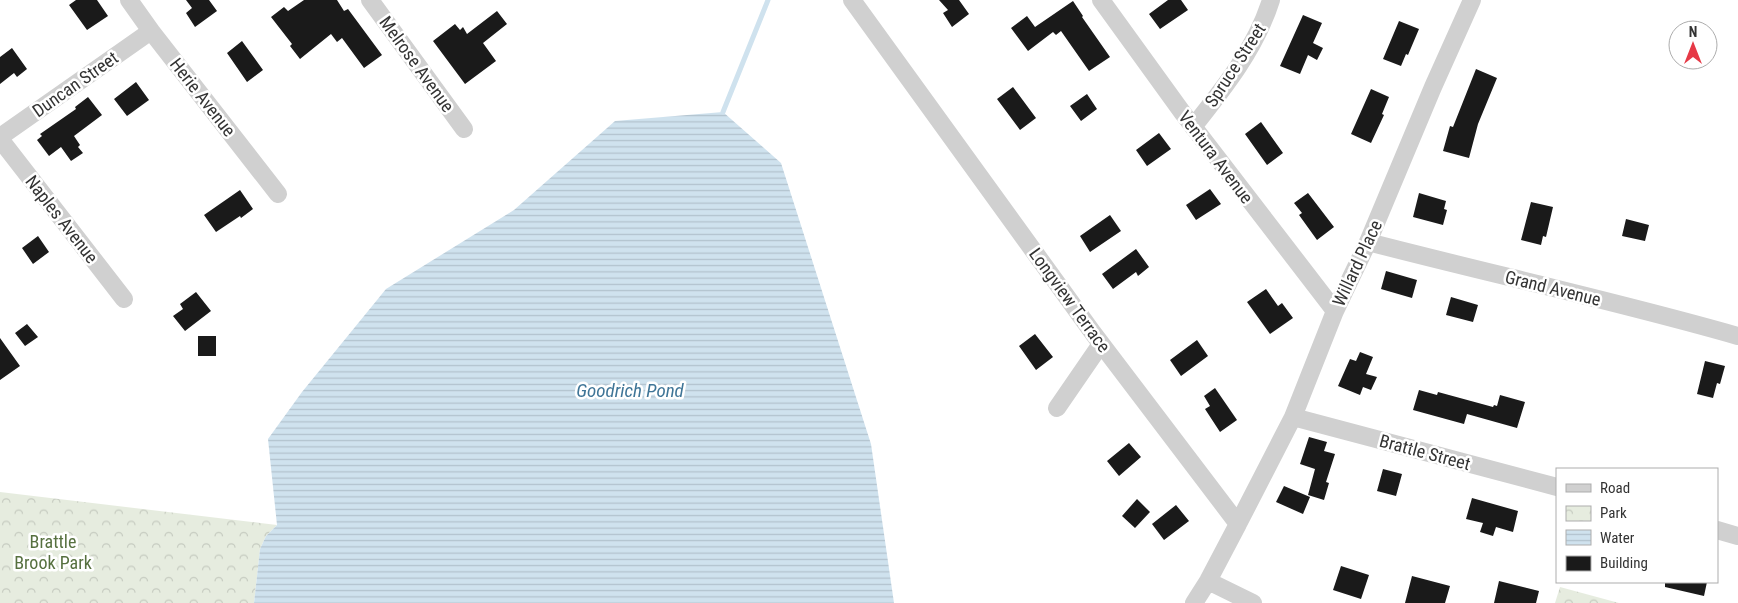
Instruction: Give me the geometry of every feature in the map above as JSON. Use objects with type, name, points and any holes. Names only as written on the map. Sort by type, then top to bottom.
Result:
[{"type":"street","name":"Herie Avenue","points":[[129,0],[278,194]]},
{"type":"street","name":"Melrose Avenue","points":[[370,0],[464,129]]},
{"type":"street","name":"Longview Terrace","points":[[852,0],[1101,344],[1238,524]]},
{"type":"street","name":"Ventura Avenue","points":[[1101,0],[1194,127],[1335,311]]},
{"type":"street","name":"Spruce Street","points":[[1194,127],[1240,64],[1265,18],[1271,0]]},
{"type":"street","name":"Willard Place","points":[[1238,524],[1293,417],[1335,311],[1368,242],[1472,0]]},
{"type":"street","name":"Duncan Street","points":[[0,138],[151,31]]},
{"type":"street","name":"Naples Avenue","points":[[0,138],[124,299]]},
{"type":"street","name":"Grand Avenue","points":[[1368,242],[1586,295],[1738,336]]},
{"type":"street","points":[[1057,408],[1101,344]]},
{"type":"street","name":"Brattle Street","points":[[1293,417],[1556,487]]},
{"type":"street","points":[[1194,603],[1208,581],[1238,524]]},
{"type":"street","points":[[1718,530],[1738,536]]},
{"type":"street","points":[[1208,581],[1253,603]]},
{"type":"green space","name":"Brattle Brook Park","points":[[0,492],[277,525],[266,536],[260,549],[254,603],[0,603]]},
{"type":"green space","points":[[1560,587],[1619,603],[1555,603]]},
{"type":"water","name":"Goodrich Pond","points":[[723,112],[781,163],[871,444],[894,603],[254,603],[260,549],[266,536],[277,525],[268,439],[302,392],[386,289],[514,210],[615,121]]},
{"type":"building","points":[[76,0],[97,0],[108,16],[87,30],[69,5]]},
{"type":"building","points":[[186,0],[209,0],[217,11],[195,27],[186,13],[192,8]]},
{"type":"building","points":[[304,0],[337,0],[344,11],[348,9],[382,55],[364,68],[342,38],[337,42],[331,34],[300,59],[290,46],[292,44],[271,17],[284,7],[288,11]]},
{"type":"building","points":[[939,0],[959,0],[969,14],[952,27],[943,13],[948,10]]},
{"type":"building","points":[[1168,0],[1181,0],[1188,10],[1160,29],[1149,14]]},
{"type":"building","points":[[1073,1],[1110,57],[1089,71],[1061,31],[1056,35],[1053,32],[1028,51],[1011,28],[1027,16],[1035,27]]},
{"type":"building","points":[[497,11],[507,24],[483,43],[496,61],[465,84],[433,41],[455,24],[460,30],[463,27],[467,34]]},
{"type":"building","points":[[1303,15],[1322,23],[1313,43],[1323,48],[1317,60],[1308,55],[1300,74],[1280,66]]},
{"type":"building","points":[[1399,21],[1419,29],[1401,66],[1383,59]]},
{"type":"building","points":[[242,41],[263,70],[247,82],[227,53]]},
{"type":"building","points":[[12,48],[27,69],[17,77],[14,73],[0,84],[0,57]]},
{"type":"building","points":[[1476,69],[1497,78],[1478,124],[1469,158],[1443,151],[1450,126],[1453,127]]},
{"type":"building","points":[[136,82],[149,100],[127,116],[114,99]]},
{"type":"building","points":[[1013,87],[1036,118],[1020,130],[997,99]]},
{"type":"building","points":[[1371,89],[1389,97],[1382,114],[1384,115],[1371,143],[1351,134]]},
{"type":"building","points":[[1087,94],[1097,109],[1081,121],[1070,106]]},
{"type":"building","points":[[88,97],[102,115],[74,136],[80,145],[78,147],[83,153],[71,161],[61,147],[49,156],[37,140],[42,136],[40,134],[76,109],[75,107]]},
{"type":"building","points":[[1261,122],[1283,153],[1267,165],[1245,134]]},
{"type":"building","points":[[1159,133],[1171,149],[1147,166],[1136,150]]},
{"type":"building","points":[[1210,189],[1221,204],[1196,220],[1186,205]]},
{"type":"building","points":[[240,190],[253,209],[216,232],[204,215]]},
{"type":"building","points":[[1308,193],[1334,227],[1317,240],[1299,215],[1302,213],[1294,203]]},
{"type":"building","points":[[1419,193],[1446,201],[1444,209],[1447,210],[1443,225],[1413,217]]},
{"type":"building","points":[[1531,202],[1553,207],[1546,237],[1543,236],[1541,245],[1521,240]]},
{"type":"building","points":[[1110,215],[1121,231],[1090,252],[1080,236]]},
{"type":"building","points":[[1626,219],[1649,225],[1645,241],[1622,236]]},
{"type":"building","points":[[38,236],[49,252],[33,264],[22,248]]},
{"type":"building","points":[[1136,249],[1149,267],[1138,276],[1136,272],[1113,289],[1102,274]]},
{"type":"building","points":[[1386,271],[1417,280],[1412,298],[1381,289]]},
{"type":"building","points":[[1266,289],[1278,306],[1282,303],[1293,318],[1270,334],[1247,302]]},
{"type":"building","points":[[196,292],[211,311],[185,331],[173,316],[183,309],[180,304]]},
{"type":"building","points":[[1451,297],[1478,305],[1473,322],[1446,315]]},
{"type":"building","points":[[27,324],[38,337],[25,346],[15,333]]},
{"type":"building","points":[[1035,334],[1053,357],[1036,370],[1019,346]]},
{"type":"building","points":[[198,336],[216,336],[216,356],[198,356]]},
{"type":"building","points":[[0,338],[20,366],[0,380]]},
{"type":"building","points":[[1197,340],[1208,356],[1181,376],[1170,360]]},
{"type":"building","points":[[1360,352],[1373,357],[1366,374],[1377,377],[1371,390],[1363,387],[1360,395],[1338,386],[1350,359],[1356,361]]},
{"type":"building","points":[[1705,361],[1725,366],[1720,384],[1717,383],[1713,398],[1697,394]]},
{"type":"building","points":[[1215,388],[1237,420],[1220,432],[1205,409],[1210,406],[1204,396]]},
{"type":"building","points":[[1419,390],[1437,395],[1438,392],[1493,407],[1494,405],[1497,406],[1500,395],[1525,402],[1517,428],[1467,414],[1464,424],[1413,410]]},
{"type":"building","points":[[1309,437],[1327,442],[1324,451],[1335,454],[1326,482],[1329,483],[1324,500],[1308,495],[1315,469],[1300,464]]},
{"type":"building","points":[[1129,443],[1141,457],[1119,476],[1107,461]]},
{"type":"building","points":[[1383,469],[1402,474],[1396,496],[1377,491]]},
{"type":"building","points":[[1284,486],[1310,497],[1303,514],[1276,502]]},
{"type":"building","points":[[1472,498],[1518,511],[1513,532],[1496,527],[1493,536],[1480,532],[1483,523],[1466,519]]},
{"type":"building","points":[[1137,499],[1150,512],[1135,528],[1122,516]]},
{"type":"building","points":[[1176,505],[1189,521],[1164,540],[1152,524]]},
{"type":"building","points":[[1341,566],[1369,575],[1361,599],[1333,590]]},
{"type":"building","points":[[1412,576],[1450,586],[1445,603],[1405,603]]},
{"type":"building","points":[[1499,581],[1539,591],[1536,603],[1494,603]]},
{"type":"building","points":[[1665,583],[1707,583],[1704,596],[1665,587]]},
{"type":"waterway","points":[[723,112],[768,0]]}]
